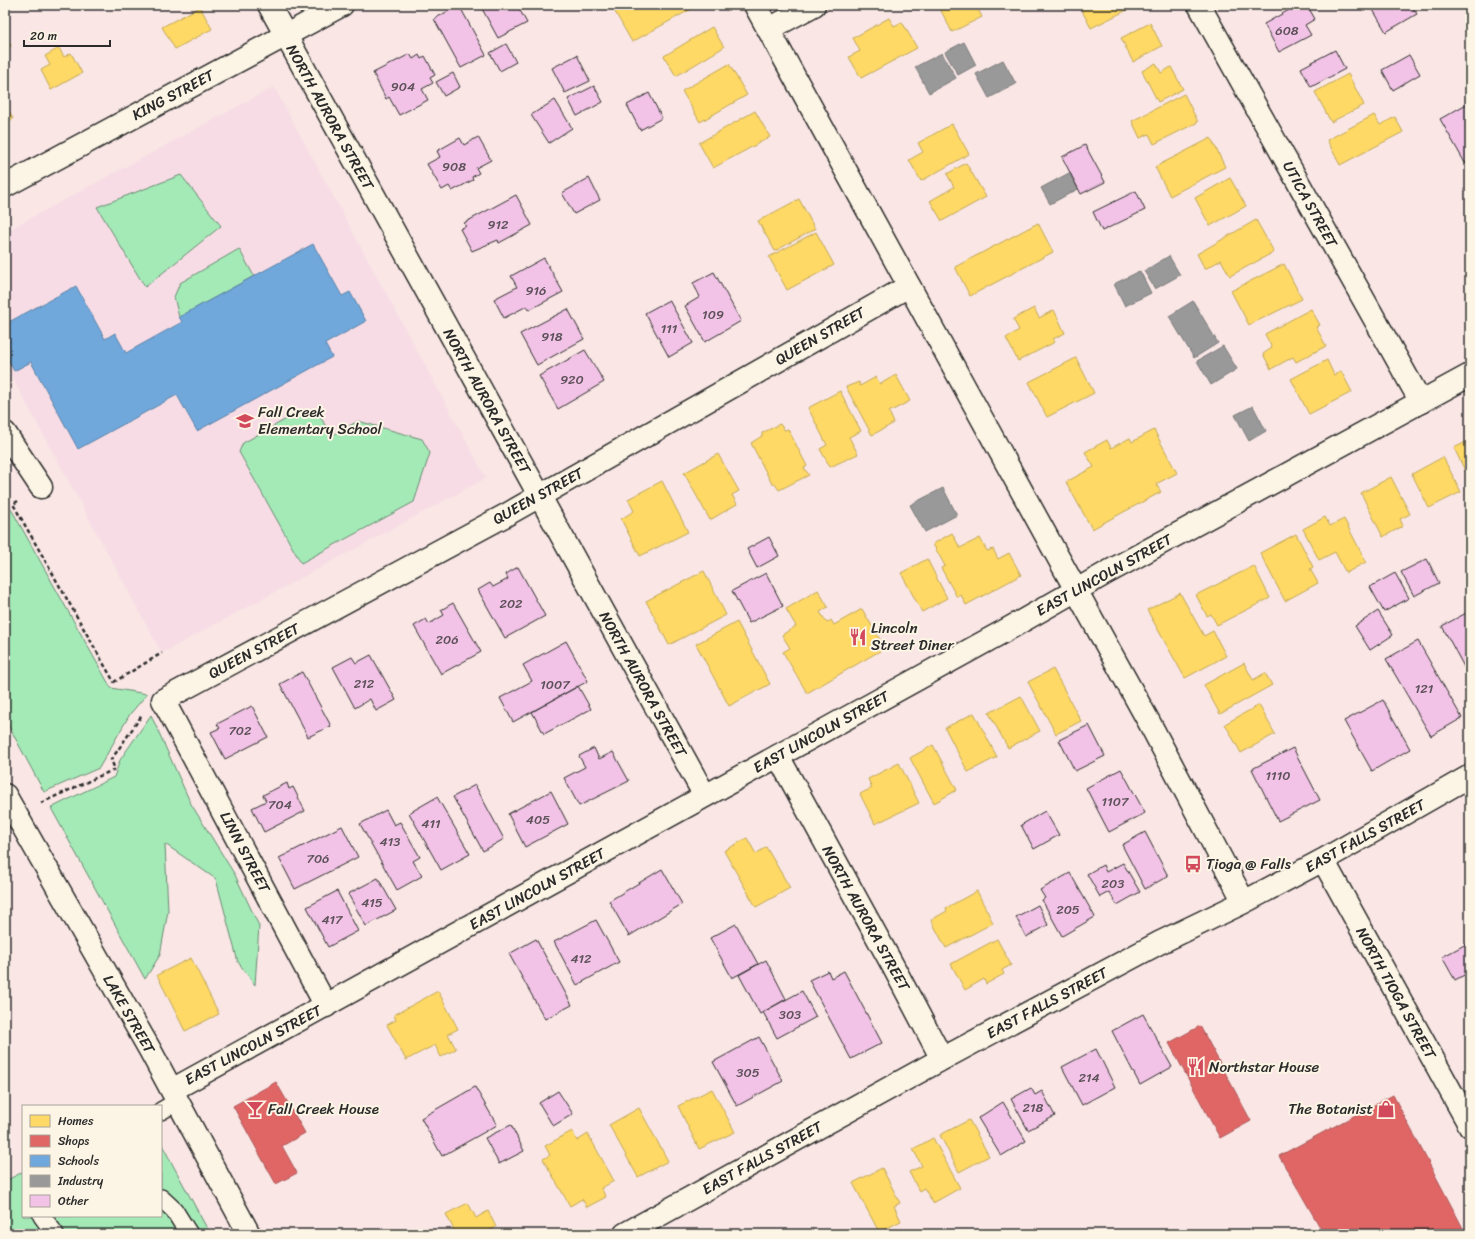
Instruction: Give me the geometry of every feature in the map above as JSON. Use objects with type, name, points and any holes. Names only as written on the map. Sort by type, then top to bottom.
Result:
[{"type":"street","name":"NORTH AURORA STREET","points":[[269,5],[705,796]]},
{"type":"street","name":"KING STREET","points":[[5,186],[342,5]]},
{"type":"street","points":[[755,5],[1149,722],[1244,902]]},
{"type":"street","points":[[769,29],[814,5]]},
{"type":"street","name":"UTICA STREET","points":[[1199,5],[1421,402]]},
{"type":"street","name":"QUEEN STREET","points":[[163,700],[539,496],[909,286]]},
{"type":"street","name":"EAST LINCOLN STREET","points":[[170,1101],[326,1006],[1076,590],[1470,375]]},
{"type":"street","points":[[5,433],[41,487]]},
{"type":"street","name":"LINN STREET","points":[[163,700],[326,1006]]},
{"type":"street","name":"NORTH AURORA STREET","points":[[778,756],[942,1059]]},
{"type":"street","name":"EAST FALLS STREET","points":[[625,1234],[942,1059],[1159,943],[1244,902],[1323,860],[1470,776]]},
{"type":"street","name":"LAKE STREET","points":[[5,795],[170,1101],[249,1234]]},
{"type":"street","name":"NORTH TIOGA STREET","points":[[1323,860],[1470,1126]]},
{"type":"lane","points":[[162,1199],[174,1210],[189,1234]]},
{"type":"lane","points":[[43,1217],[55,1234]]},
{"type":"path","points":[[41,487],[13,504],[114,682],[162,654]]},
{"type":"path","points":[[41,803],[115,769],[112,760],[137,721]]},
{"type":"shaded area","name":"Fall Creek Elementary School","points":[[274,87],[486,478],[162,653],[5,364],[5,232]]},
{"type":"green space","points":[[181,175],[221,226],[145,287],[97,207]]},
{"type":"green space","points":[[239,249],[254,276],[179,317],[174,297],[180,283]]},
{"type":"green space","points":[[301,411],[320,416],[331,436],[358,421],[422,439],[430,453],[414,502],[301,563],[239,452],[243,443]]},
{"type":"green space","points":[[5,498],[111,688],[147,694],[130,714],[99,768],[44,792],[5,719]]},
{"type":"green space","points":[[151,715],[191,804],[235,875],[259,926],[255,985],[238,962],[216,879],[165,844],[168,911],[160,955],[145,979],[51,808],[114,777],[120,760]]},
{"type":"green space","points":[[162,1145],[210,1234],[5,1234],[5,1181],[22,1172],[22,1217],[162,1217]]},
{"type":"building: Homes","points":[[627,5],[691,5],[693,8],[632,42],[615,12]]},
{"type":"building: Homes","points":[[938,5],[976,5],[982,17],[952,32]]},
{"type":"building: Homes","points":[[1079,5],[1135,5],[1135,6],[1091,28]]},
{"type":"building: Homes","points":[[200,7],[212,29],[175,49],[162,27]]},
{"type":"building: Homes","points":[[889,18],[894,26],[902,22],[917,48],[861,78],[849,57],[860,51],[853,38]]},
{"type":"building: Homes","points":[[1150,23],[1162,46],[1133,62],[1121,38]]},
{"type":"building: Homes","points":[[712,27],[724,47],[676,76],[664,56]]},
{"type":"building: Homes","points":[[5,34],[11,46],[5,50]]},
{"type":"building: Homes","points":[[59,48],[64,57],[71,53],[82,73],[51,90],[41,70],[50,65],[45,56]]},
{"type":"building: Homes","points":[[1156,63],[1161,73],[1171,67],[1183,89],[1158,102],[1142,71]]},
{"type":"building: Homes","points":[[729,64],[747,95],[700,122],[682,91]]},
{"type":"building: Homes","points":[[1348,74],[1364,105],[1331,122],[1315,92]]},
{"type":"building: Homes","points":[[1184,94],[1198,122],[1154,144],[1149,134],[1140,138],[1132,121]]},
{"type":"building: Homes","points":[[5,102],[13,119],[5,123]]},
{"type":"building: Homes","points":[[755,111],[770,137],[713,168],[699,143]]},
{"type":"building: Homes","points":[[1374,115],[1380,125],[1395,117],[1403,132],[1340,165],[1327,140]]},
{"type":"building: Homes","points":[[952,124],[969,154],[921,181],[909,160],[923,152],[918,143]]},
{"type":"building: Homes","points":[[1211,138],[1225,167],[1170,196],[1155,167]]},
{"type":"building: Homes","points":[[966,163],[986,197],[942,221],[930,201],[954,187],[947,174]]},
{"type":"building: Homes","points":[[1230,178],[1246,206],[1210,226],[1195,198]]},
{"type":"building: Homes","points":[[799,199],[815,229],[775,251],[758,221]]},
{"type":"building: Homes","points":[[1256,220],[1274,252],[1230,276],[1221,260],[1205,269],[1197,254]]},
{"type":"building: Homes","points":[[1038,223],[1053,252],[970,296],[955,267]]},
{"type":"building: Homes","points":[[816,232],[834,265],[787,290],[769,257]]},
{"type":"building: Homes","points":[[1284,264],[1302,299],[1249,325],[1231,291]]},
{"type":"building: Homes","points":[[1034,308],[1039,318],[1054,310],[1065,333],[1053,339],[1055,342],[1018,361],[1006,338],[1019,330],[1013,319]]},
{"type":"building: Homes","points":[[1311,309],[1320,325],[1316,327],[1326,346],[1296,362],[1293,357],[1271,369],[1263,354],[1272,348],[1265,334]]},
{"type":"building: Homes","points":[[1076,358],[1094,393],[1047,417],[1029,382]]},
{"type":"building: Homes","points":[[1327,360],[1334,375],[1341,371],[1352,392],[1309,414],[1291,379]]},
{"type":"building: Homes","points":[[896,375],[910,401],[889,412],[894,423],[872,435],[846,387],[859,382],[860,386],[876,377],[880,384]]},
{"type":"building: Homes","points":[[840,391],[861,431],[849,437],[858,454],[830,467],[820,449],[827,445],[808,408]]},
{"type":"building: Homes","points":[[780,424],[784,430],[788,429],[807,466],[804,468],[809,475],[779,490],[775,484],[772,484],[751,443],[762,436],[762,433]]},
{"type":"building: Homes","points":[[1154,430],[1177,473],[1156,484],[1161,492],[1092,529],[1066,482],[1094,467],[1085,452],[1107,440],[1111,448],[1130,438],[1132,442]]},
{"type":"building: Homes","points":[[1470,440],[1470,481],[1454,448]]},
{"type":"building: Homes","points":[[718,454],[739,491],[732,495],[737,504],[710,520],[684,473]]},
{"type":"building: Homes","points":[[1443,457],[1461,492],[1429,508],[1412,474]]},
{"type":"building: Homes","points":[[1391,477],[1410,514],[1400,519],[1403,526],[1383,537],[1361,493]]},
{"type":"building: Homes","points":[[662,481],[688,532],[640,556],[621,519],[634,511],[628,499]]},
{"type":"building: Homes","points":[[1325,517],[1330,526],[1344,519],[1366,562],[1346,573],[1335,552],[1319,560],[1303,529]]},
{"type":"building: Homes","points":[[952,533],[960,548],[980,538],[987,551],[993,549],[998,559],[1009,553],[1021,575],[966,605],[961,595],[957,597],[941,568],[945,566],[933,544]]},
{"type":"building: Homes","points":[[1296,534],[1313,567],[1310,569],[1318,583],[1285,601],[1260,553]]},
{"type":"building: Homes","points":[[927,559],[947,598],[922,612],[901,573]]},
{"type":"building: Homes","points":[[1254,566],[1270,598],[1217,625],[1211,614],[1207,616],[1196,595]]},
{"type":"building: Homes","points":[[704,571],[726,615],[669,645],[646,601]]},
{"type":"building: Homes","points":[[818,590],[828,607],[820,612],[827,623],[831,620],[834,625],[862,609],[885,648],[807,693],[783,652],[790,648],[782,635],[796,626],[786,609]]},
{"type":"building: Homes","points":[[1180,593],[1204,636],[1213,631],[1226,656],[1185,678],[1147,610]]},
{"type":"building: Homes","points":[[737,622],[770,684],[729,706],[696,644]]},
{"type":"building: Homes","points":[[1244,663],[1253,680],[1265,673],[1272,685],[1220,714],[1204,685]]},
{"type":"building: Homes","points":[[1053,669],[1081,721],[1056,734],[1028,682]]},
{"type":"building: Homes","points":[[1021,696],[1040,731],[1008,748],[989,713]]},
{"type":"building: Homes","points":[[1259,705],[1275,734],[1241,753],[1225,724]]},
{"type":"building: Homes","points":[[974,713],[997,757],[968,772],[945,728]]},
{"type":"building: Homes","points":[[933,745],[957,790],[934,803],[910,758]]},
{"type":"building: Homes","points":[[899,763],[919,803],[875,824],[860,794],[872,788],[868,779]]},
{"type":"building: Homes","points":[[747,838],[756,854],[766,847],[790,888],[756,907],[724,851]]},
{"type":"building: Homes","points":[[977,891],[993,923],[946,948],[931,920],[947,911],[946,908]]},
{"type":"building: Homes","points":[[997,939],[1011,965],[1002,970],[1004,974],[986,984],[984,979],[965,990],[951,964]]},
{"type":"building: Homes","points":[[191,958],[219,1014],[185,1031],[157,975]]},
{"type":"building: Homes","points":[[438,991],[458,1029],[448,1034],[456,1049],[441,1057],[435,1045],[406,1060],[387,1025],[396,1020],[394,1015]]},
{"type":"building: Homes","points":[[712,1089],[735,1132],[699,1149],[678,1106]]},
{"type":"building: Homes","points":[[639,1108],[668,1161],[638,1177],[609,1125]]},
{"type":"building: Homes","points":[[969,1120],[989,1156],[959,1172],[940,1135]]},
{"type":"building: Homes","points":[[572,1131],[577,1141],[588,1134],[614,1181],[601,1188],[606,1197],[587,1207],[582,1199],[570,1206],[543,1159],[550,1155],[545,1146]]},
{"type":"building: Homes","points":[[933,1138],[960,1188],[933,1203],[924,1188],[919,1191],[909,1172],[922,1166],[913,1149]]},
{"type":"building: Homes","points":[[882,1168],[900,1203],[894,1206],[901,1221],[879,1232],[853,1183]]},
{"type":"building: Homes","points":[[468,1203],[476,1218],[488,1211],[496,1227],[489,1231],[490,1234],[456,1234],[446,1214]]},
{"type":"building: Shops","points":[[1200,1026],[1251,1121],[1220,1138],[1169,1043]]},
{"type":"building: Shops","points":[[276,1082],[305,1133],[282,1146],[297,1173],[276,1184],[233,1106]]},
{"type":"building: Shops","points":[[1393,1095],[1464,1230],[1422,1234],[1324,1234],[1279,1156]]},
{"type":"building: Schools","name":"Fall Creek Elementary School","points":[[313,244],[342,296],[350,292],[366,321],[325,344],[332,357],[197,431],[177,395],[78,449],[31,362],[14,371],[5,354],[5,324],[76,286],[105,339],[115,333],[126,353],[182,322],[179,317]]},
{"type":"building: Industry","points":[[964,42],[976,65],[958,75],[945,52]]},
{"type":"building: Industry","points":[[942,53],[956,78],[929,93],[915,67]]},
{"type":"building: Industry","points":[[1003,60],[1016,84],[989,98],[976,74]]},
{"type":"building: Industry","points":[[1069,173],[1078,189],[1050,204],[1041,188]]},
{"type":"building: Industry","points":[[1169,256],[1180,275],[1155,289],[1144,271]]},
{"type":"building: Industry","points":[[1140,271],[1151,293],[1125,306],[1114,284]]},
{"type":"building: Industry","points":[[1193,301],[1218,343],[1194,358],[1169,316]]},
{"type":"building: Industry","points":[[1223,346],[1237,369],[1211,385],[1197,361]]},
{"type":"building: Industry","points":[[1253,406],[1266,431],[1249,441],[1235,415]]},
{"type":"building: Industry","points":[[943,488],[957,515],[925,532],[910,505]]},
{"type":"building: Other","points":[[459,5],[486,55],[461,68],[434,19]]},
{"type":"building: Other","points":[[480,5],[517,5],[527,23],[498,38]]},
{"type":"building: Other","points":[[1298,5],[1307,5],[1315,19],[1305,25],[1311,35],[1279,52],[1264,24]]},
{"type":"building: Other","points":[[1377,5],[1411,5],[1417,14],[1386,32],[1372,8]]},
{"type":"building: Other","points":[[506,44],[516,62],[500,71],[490,53]]},
{"type":"building: Other","points":[[1335,50],[1345,69],[1311,87],[1301,68]]},
{"type":"building: Other","points":[[410,54],[413,59],[419,55],[421,59],[425,56],[435,75],[430,78],[433,83],[422,89],[428,100],[399,115],[389,97],[386,99],[373,73]]},
{"type":"building: Other","points":[[577,55],[590,81],[565,93],[552,68]]},
{"type":"building: Other","points":[[1409,55],[1420,74],[1393,90],[1382,70]]},
{"type":"building: Other","points":[[453,73],[460,87],[444,96],[436,82]]},
{"type":"building: Other","points":[[594,86],[603,102],[577,116],[568,99]]},
{"type":"building: Other","points":[[649,93],[662,118],[640,130],[627,105]]},
{"type":"building: Other","points":[[555,100],[572,128],[549,143],[531,115]]},
{"type":"building: Other","points":[[1470,102],[1470,160],[1465,163],[1440,119]]},
{"type":"building: Other","points":[[478,137],[491,160],[476,168],[479,173],[472,177],[473,180],[452,191],[449,186],[442,190],[427,164],[440,157],[437,151],[460,138],[464,145]]},
{"type":"building: Other","points":[[1085,145],[1105,182],[1081,194],[1062,157]]},
{"type":"building: Other","points":[[589,178],[600,200],[574,214],[562,193]]},
{"type":"building: Other","points":[[1136,191],[1145,210],[1102,231],[1093,212]]},
{"type":"building: Other","points":[[516,195],[532,225],[499,243],[498,240],[472,251],[460,229],[466,226],[464,223]]},
{"type":"building: Other","points":[[544,258],[563,292],[529,310],[527,306],[504,318],[494,299],[517,287],[511,276]]},
{"type":"building: Other","points":[[714,272],[741,321],[705,342],[685,306],[700,297],[693,283]]},
{"type":"building: Other","points":[[669,300],[693,343],[669,357],[645,313]]},
{"type":"building: Other","points":[[568,309],[584,339],[537,365],[520,334]]},
{"type":"building: Other","points":[[585,350],[604,382],[558,409],[539,376]]},
{"type":"building: Other","points":[[769,537],[779,556],[757,568],[747,549]]},
{"type":"building: Other","points":[[1427,559],[1439,583],[1414,596],[1401,572]]},
{"type":"building: Other","points":[[518,567],[545,616],[505,638],[478,590],[490,583],[493,587],[508,579],[506,574]]},
{"type":"building: Other","points":[[766,573],[783,606],[749,623],[732,591]]},
{"type":"building: Other","points":[[1395,573],[1409,598],[1384,612],[1370,587]]},
{"type":"building: Other","points":[[453,603],[481,652],[441,674],[414,626],[426,619],[429,624],[444,615],[441,610]]},
{"type":"building: Other","points":[[1378,611],[1393,635],[1370,650],[1355,626]]},
{"type":"building: Other","points":[[1470,611],[1470,678],[1442,626]]},
{"type":"building: Other","points":[[566,641],[588,681],[513,722],[500,698],[532,681],[523,665]]},
{"type":"building: Other","points":[[1418,641],[1462,718],[1431,736],[1386,659]]},
{"type":"building: Other","points":[[371,655],[396,700],[376,711],[370,699],[355,708],[333,667],[352,657],[356,663]]},
{"type":"building: Other","points":[[302,672],[331,726],[308,737],[280,684]]},
{"type":"building: Other","points":[[578,686],[591,709],[544,734],[532,712]]},
{"type":"building: Other","points":[[1383,700],[1410,749],[1372,771],[1344,721]]},
{"type":"building: Other","points":[[252,706],[268,737],[225,759],[211,732],[220,728],[217,724]]},
{"type":"building: Other","points":[[1089,725],[1105,756],[1075,771],[1059,740]]},
{"type":"building: Other","points":[[594,748],[599,759],[613,752],[629,781],[579,806],[564,778],[585,767],[579,756]]},
{"type":"building: Other","points":[[1293,748],[1320,800],[1278,821],[1252,769]]},
{"type":"building: Other","points":[[1121,769],[1145,813],[1109,832],[1086,788]]},
{"type":"building: Other","points":[[287,783],[289,789],[293,787],[305,811],[264,832],[252,808],[266,801],[263,795]]},
{"type":"building: Other","points":[[475,785],[504,839],[483,851],[453,797]]},
{"type":"building: Other","points":[[551,791],[568,824],[525,847],[508,814]]},
{"type":"building: Other","points":[[437,797],[470,854],[441,870],[409,813]]},
{"type":"building: Other","points":[[386,810],[394,825],[400,822],[420,857],[413,861],[422,876],[397,890],[360,824]]},
{"type":"building: Other","points":[[1045,811],[1059,835],[1034,849],[1021,825]]},
{"type":"building: Other","points":[[342,826],[358,857],[295,889],[279,858]]},
{"type":"building: Other","points":[[1145,832],[1168,876],[1145,889],[1122,845]]},
{"type":"building: Other","points":[[1123,863],[1140,892],[1117,905],[1109,892],[1100,897],[1087,874],[1103,865],[1106,872]]},
{"type":"building: Other","points":[[662,869],[682,904],[629,936],[609,901]]},
{"type":"building: Other","points":[[1070,873],[1095,917],[1062,936],[1042,900],[1045,898],[1040,890]]},
{"type":"building: Other","points":[[378,878],[396,910],[366,926],[348,894]]},
{"type":"building: Other","points":[[337,891],[358,931],[328,947],[307,907]]},
{"type":"building: Other","points":[[1038,905],[1048,925],[1026,937],[1016,917]]},
{"type":"building: Other","points":[[596,920],[619,962],[577,985],[554,942]]},
{"type":"building: Other","points":[[736,924],[758,964],[732,978],[710,938]]},
{"type":"building: Other","points":[[536,939],[572,1005],[545,1019],[509,954]]},
{"type":"building: Other","points":[[1470,942],[1470,972],[1455,980],[1442,957]]},
{"type":"building: Other","points":[[766,960],[786,999],[760,1014],[739,975]]},
{"type":"building: Other","points":[[828,971],[831,978],[844,971],[882,1043],[851,1059],[809,980]]},
{"type":"building: Other","points":[[802,991],[816,1017],[777,1038],[763,1012]]},
{"type":"building: Other","points":[[1143,1014],[1172,1067],[1140,1085],[1112,1031]]},
{"type":"building: Other","points":[[759,1037],[783,1081],[737,1106],[713,1062]]},
{"type":"building: Other","points":[[1096,1049],[1115,1087],[1082,1105],[1062,1067]]},
{"type":"building: Other","points":[[475,1087],[497,1125],[442,1156],[421,1118]]},
{"type":"building: Other","points":[[1031,1088],[1035,1095],[1042,1091],[1055,1116],[1028,1130],[1011,1099]]},
{"type":"building: Other","points":[[558,1091],[573,1114],[553,1126],[539,1103]]},
{"type":"building: Other","points":[[1003,1102],[1026,1141],[1001,1156],[978,1118]]},
{"type":"building: Other","points":[[511,1125],[524,1151],[499,1164],[485,1138]]},
{"type":"place","name":"Fall Creek Elementary School","points":[[245,421]]},
{"type":"place","name":"Lincoln Street Diner","points":[[858,637]]},
{"type":"place","name":"Tioga @ Falls","points":[[1193,864]]},
{"type":"place","name":"Northstar House","points":[[1196,1067]]},
{"type":"place","name":"Fall Creek House","points":[[255,1109]]},
{"type":"place","name":"The Botanist","points":[[1386,1109]]}]
